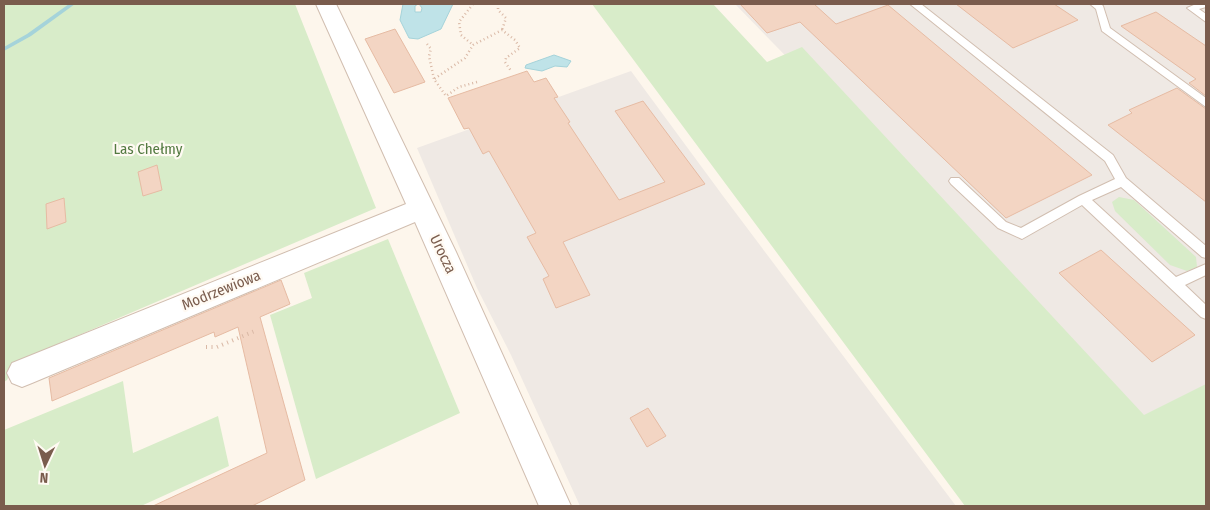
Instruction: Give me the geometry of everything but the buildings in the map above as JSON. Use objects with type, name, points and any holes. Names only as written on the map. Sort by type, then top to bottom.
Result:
[{"type":"street","name":"Urocza","points":[[326,4],[421,209],[443,252],[555,506]]},
{"type":"street","name":"Modrzewiowa","points":[[22,373],[421,209]]},
{"type":"lane","points":[[915,4],[1109,158],[1122,181],[1206,253]]},
{"type":"lane","points":[[1095,4],[1100,8],[1105,29],[1206,103]]},
{"type":"lane","points":[[1205,4],[1192,8],[1206,19]]},
{"type":"lane","points":[[955,181],[1002,225],[1022,234],[1083,199],[1122,181]]},
{"type":"lane","points":[[1083,199],[1206,313]]},
{"type":"lane","points":[[1174,284],[1206,269]]},
{"type":"path","points":[[473,4],[459,22],[461,35],[473,45]]},
{"type":"path","points":[[434,79],[465,58],[473,45],[502,30],[506,18],[498,10],[499,4]]},
{"type":"path","points":[[502,30],[515,40],[520,48],[506,58],[505,62],[511,71]]},
{"type":"path","points":[[426,44],[431,50],[429,56],[434,79],[446,96],[459,87],[477,82]]},
{"type":"path","points":[[206,347],[217,347],[257,330]]},
{"type":"shaded area","points":[[735,4],[1206,4],[1206,433],[1189,469]]},
{"type":"shaded area","points":[[631,71],[956,506],[580,506],[511,355],[477,288],[417,148]]},
{"type":"green space","name":"Las Chełmy","points":[[4,4],[295,4],[376,208],[16,362],[7,380],[4,382]]},
{"type":"green space","points":[[592,4],[713,4],[767,62],[802,47],[1144,415],[1206,384],[1206,506],[965,506]]},
{"type":"green space","points":[[1119,197],[1134,200],[1196,257],[1197,267],[1187,271],[1170,265],[1115,211],[1112,202]]},
{"type":"green space","points":[[388,239],[460,413],[316,479],[270,315],[312,298],[304,273]]},
{"type":"green space","points":[[123,381],[133,453],[218,416],[229,466],[141,506],[4,506],[4,430]]},
{"type":"water","points":[[403,4],[418,4],[415,6],[415,12],[421,12],[422,8],[419,4],[453,4],[441,29],[418,39],[409,38],[400,20]]},
{"type":"water","points":[[554,55],[571,61],[567,67],[555,66],[542,71],[525,68],[526,65]]},
{"type":"waterway","points":[[4,49],[29,35],[72,4]]}]
